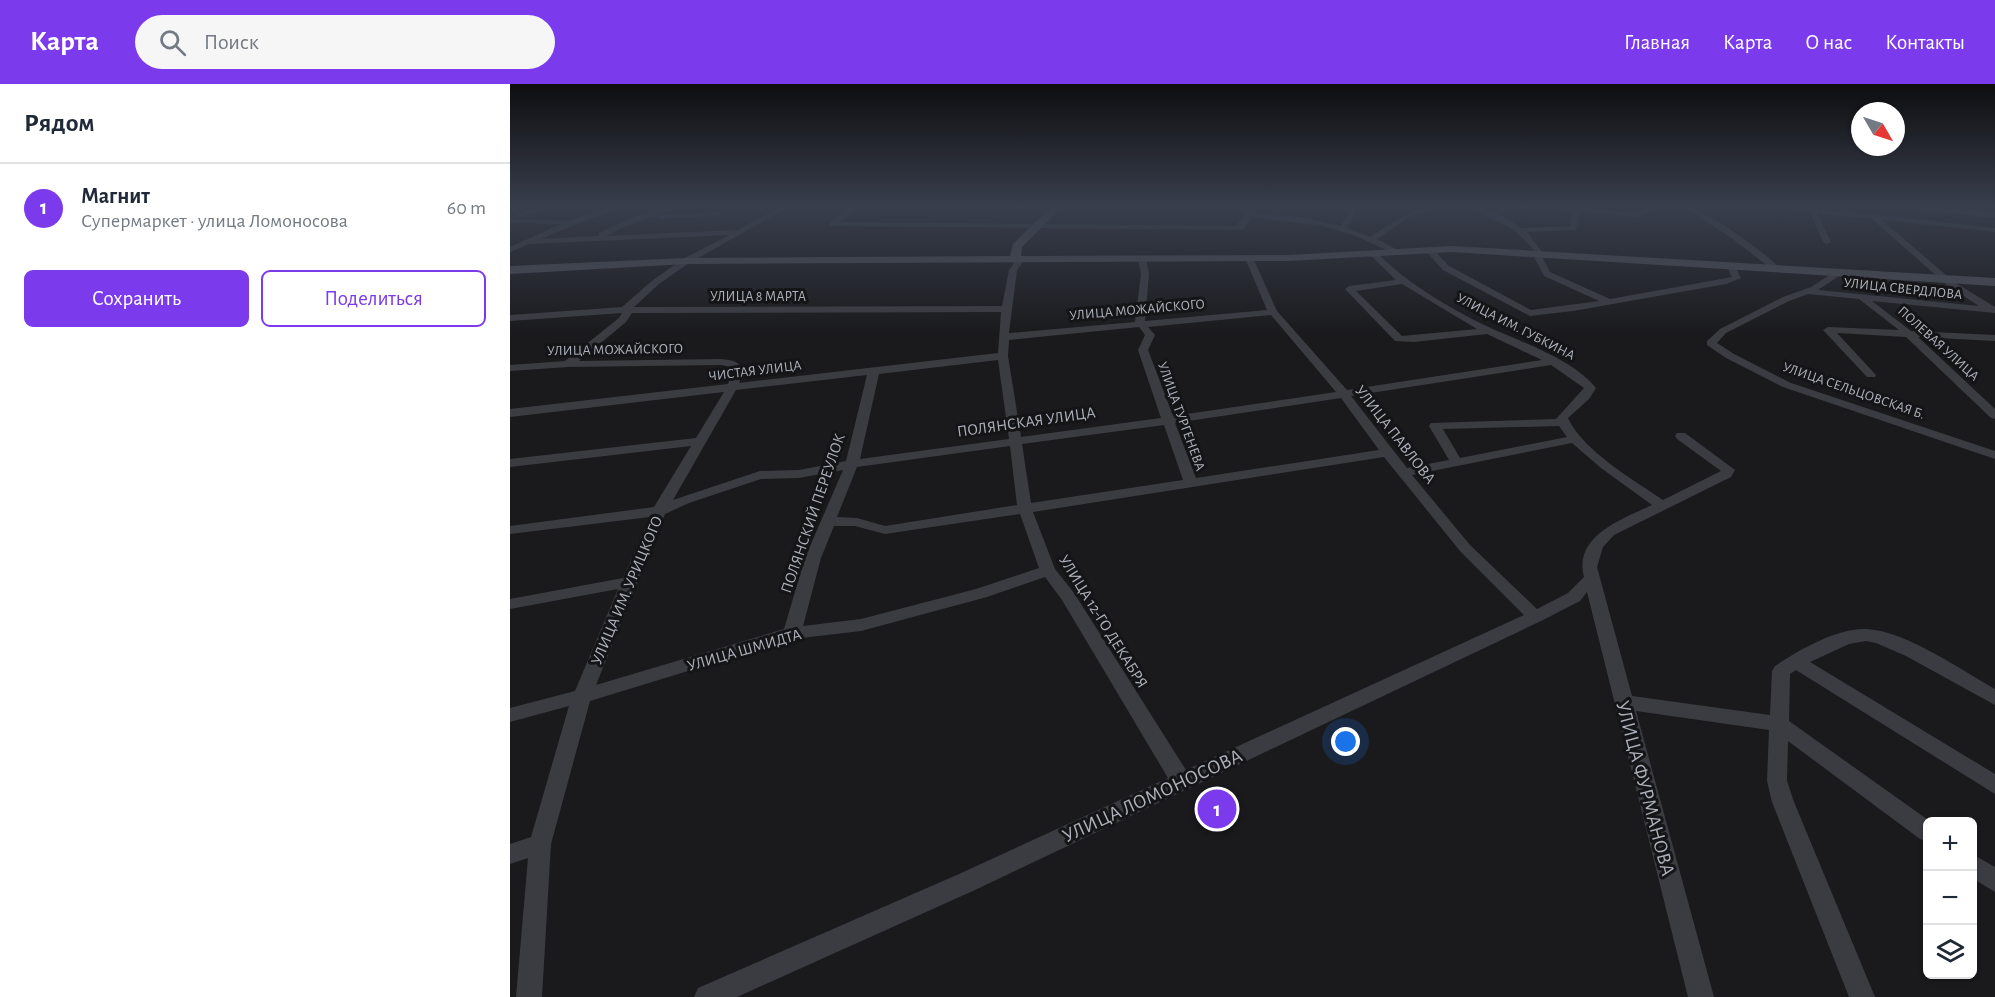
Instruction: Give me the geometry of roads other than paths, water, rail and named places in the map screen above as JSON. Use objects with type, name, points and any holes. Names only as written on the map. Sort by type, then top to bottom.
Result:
[{"type":"main road","points":[[1016,250],[1014,254],[1017,259]]},
{"type":"main road","points":[[510,270],[686,261],[1312,257],[1407,250]]},
{"type":"main road","points":[[1445,250],[1538,253],[1995,282]]},
{"type":"street","points":[[568,364],[623,320],[627,313],[625,310],[656,282],[707,250]]},
{"type":"street","points":[[1429,250],[1446,268],[1530,313],[1737,278],[1735,270],[1730,266]]},
{"type":"street","points":[[1535,250],[1547,274],[1607,301]]},
{"type":"street","points":[[1752,250],[1776,268]]},
{"type":"street","points":[[1911,250],[1946,279],[1994,311]]},
{"type":"street","name":"УЛИЦА ИМ. ГУБКИНА","points":[[1371,252],[1381,264],[1404,281],[1470,322],[1586,382],[1590,388],[1587,396],[1562,418],[1562,422]]},
{"type":"street","name":"УЛИЦА ТУРГЕНЕВА","points":[[1142,258],[1145,274],[1140,323],[1150,335],[1143,350],[1166,420],[1191,484]]},
{"type":"street","name":"УЛИЦА ПАВЛОВА","points":[[1249,258],[1273,312],[1344,394],[1387,453],[1465,548],[1535,617]]},
{"type":"street","name":"УЛИЦА 12-ГО ДЕКАБРЯ","points":[[1017,259],[1006,309],[1004,356],[1025,509],[1048,570],[1068,597],[1181,781]]},
{"type":"street","name":"УЛИЦА СЕЛЬЦОВСКАЯ Б.","points":[[1839,272],[1831,280],[1809,292],[1786,299],[1730,327],[1711,343],[1730,356],[1787,385],[1995,455]]},
{"type":"street","points":[[1404,281],[1349,289],[1399,339],[1489,330]]},
{"type":"street","name":"УЛИЦА СВЕРДЛОВА","points":[[1809,292],[1994,311]]},
{"type":"street","name":"ПОЛЕВАЯ УЛИЦА","points":[[1861,297],[1909,335],[1995,415]]},
{"type":"street","name":"УЛИЦА 8 МАРТА","points":[[510,318],[625,310],[1006,309]]},
{"type":"street","name":"УЛИЦА МОЖАЙСКОГО","points":[[1004,337],[1273,312]]},
{"type":"street","points":[[1871,375],[1828,330],[1995,338]]},
{"type":"street","name":"ЧИСТАЯ УЛИЦА","points":[[510,413],[1004,356]]},
{"type":"street","name":"УЛИЦА МОЖАЙСКОГО","points":[[510,368],[568,364],[722,362],[734,364],[739,370],[732,388]]},
{"type":"street","name":"ПОЛЯНСКАЯ УЛИЦА","points":[[510,530],[659,511],[684,500],[760,475],[799,474],[852,464],[1166,420],[1551,362]]},
{"type":"street","name":"ПОЛЯНСКИЙ ПЕРЕУЛОК","points":[[792,633],[813,558],[852,464],[874,370]]},
{"type":"street","name":"УЛИЦА ИМ. УРИЦКОГО","points":[[529,997],[540,844],[582,696],[659,511],[732,388]]},
{"type":"street","points":[[1456,463],[1436,426],[1562,422],[1575,439],[1616,473],[1662,505]]},
{"type":"street","points":[[1590,580],[1589,567],[1593,550],[1598,541],[1609,532],[1726,474],[1728,470],[1681,436]]},
{"type":"street","points":[[1404,473],[1575,439]]},
{"type":"street","points":[[510,463],[699,441]]},
{"type":"street","points":[[828,521],[857,522],[871,528],[885,530],[1387,453]]},
{"type":"street","name":"УЛИЦА ШМИДТА","points":[[510,715],[582,696],[792,633],[861,625],[981,593],[1048,570]]},
{"type":"street","name":"УЛИЦА ЛОМОНОСОВА","points":[[707,997],[967,882],[1535,617],[1574,597],[1590,580]]},
{"type":"street","name":"УЛИЦА ФУРМАНОВА","points":[[1590,580],[1701,997]]},
{"type":"street","points":[[510,604],[628,582]]},
{"type":"street","points":[[1862,997],[1783,802],[1778,781],[1781,671],[1795,661],[1854,636],[1868,635],[1922,656],[1995,698]]},
{"type":"street","points":[[1795,661],[1995,785]]},
{"type":"street","points":[[1623,702],[1779,724],[1923,828]]},
{"type":"street","points":[[510,854],[540,844]]},
{"type":"street","points":[[1977,868],[1995,881]]},
{"type":"place","name":"Магнит","points":[[1217,809]]}]
